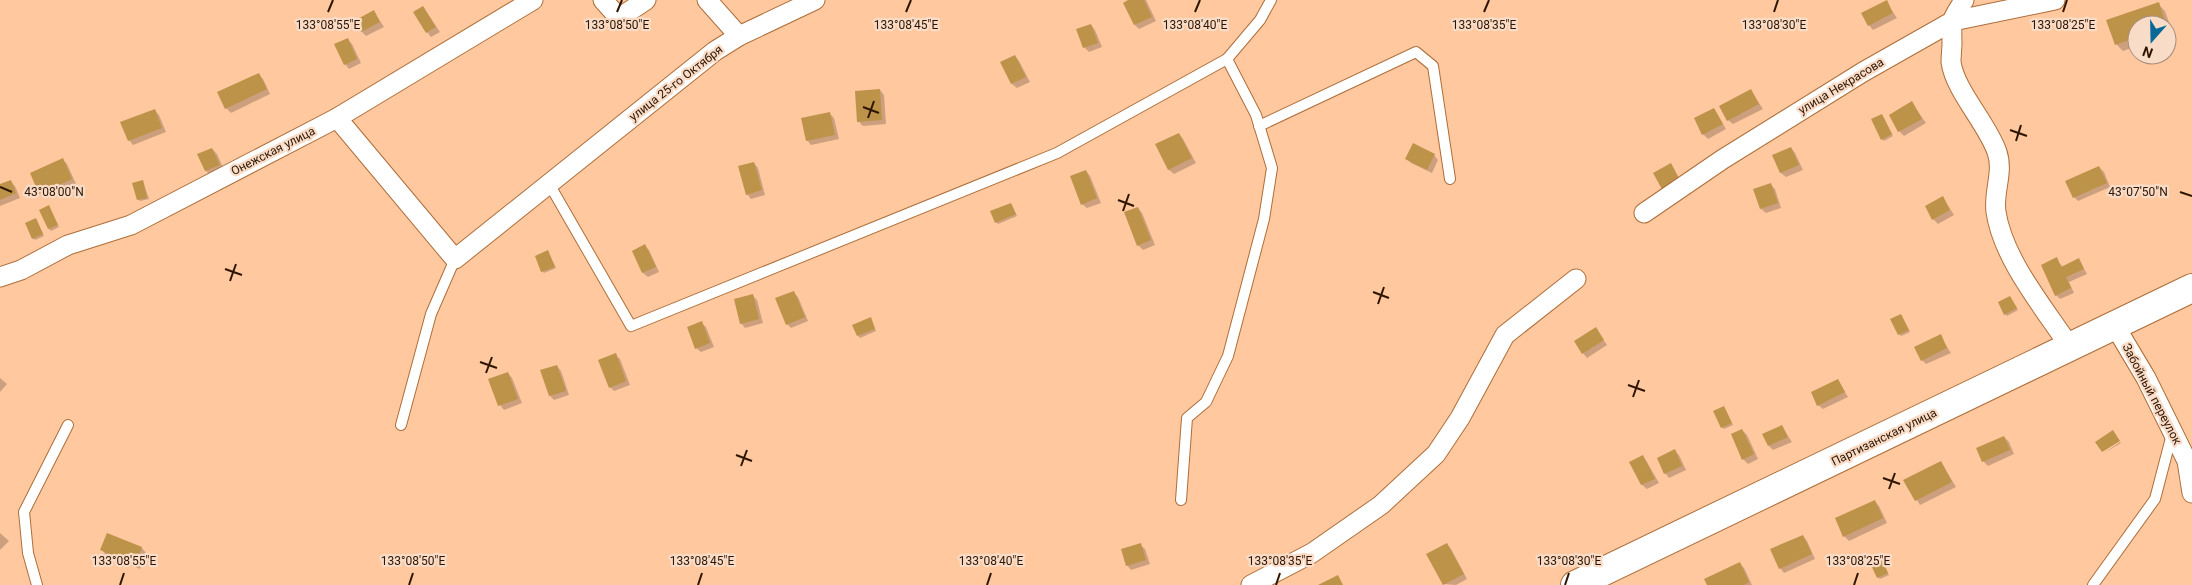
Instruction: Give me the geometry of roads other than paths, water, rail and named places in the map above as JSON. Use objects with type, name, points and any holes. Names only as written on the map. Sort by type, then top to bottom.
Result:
[{"type":"main road","name":"Партизанская улица","points":[[1575,585],[2192,288]]},
{"type":"street","name":"Онежская улица","points":[[0,277],[21,270],[68,245],[131,225],[336,118],[533,0]]},
{"type":"street","points":[[603,0],[619,18],[646,0]]},
{"type":"street","points":[[707,0],[739,36]]},
{"type":"street","name":"улица 25-го Октября","points":[[454,259],[548,182],[715,51],[739,36],[815,0]]},
{"type":"street","points":[[1964,0],[1953,21],[1952,61],[1956,77],[1992,139],[1998,154],[2000,169],[1996,193],[1996,211],[2006,247],[2070,347]]},
{"type":"street","name":"улица Некрасова","points":[[1644,213],[1723,159],[1838,87],[1953,21],[2055,0]]},
{"type":"street","points":[[336,118],[454,259]]},
{"type":"street","points":[[1251,585],[1312,553],[1381,505],[1436,454],[1460,418],[1505,335],[1576,279]]},
{"type":"street","name":"Забойный переулок","points":[[2115,326],[2146,378],[2187,461],[2192,493]]},
{"type":"lane","points":[[548,182],[631,326],[1057,153],[1227,59],[1260,20],[1272,0]]},
{"type":"lane","points":[[1259,126],[1416,52],[1433,66],[1450,179]]},
{"type":"lane","points":[[1181,500],[1187,418],[1206,402],[1228,356],[1264,218],[1272,168],[1256,115],[1227,59]]},
{"type":"lane","points":[[401,425],[431,314],[454,259]]},
{"type":"lane","points":[[37,585],[28,553],[24,512],[68,425]]},
{"type":"lane","points":[[2092,585],[2155,499],[2172,433]]}]
